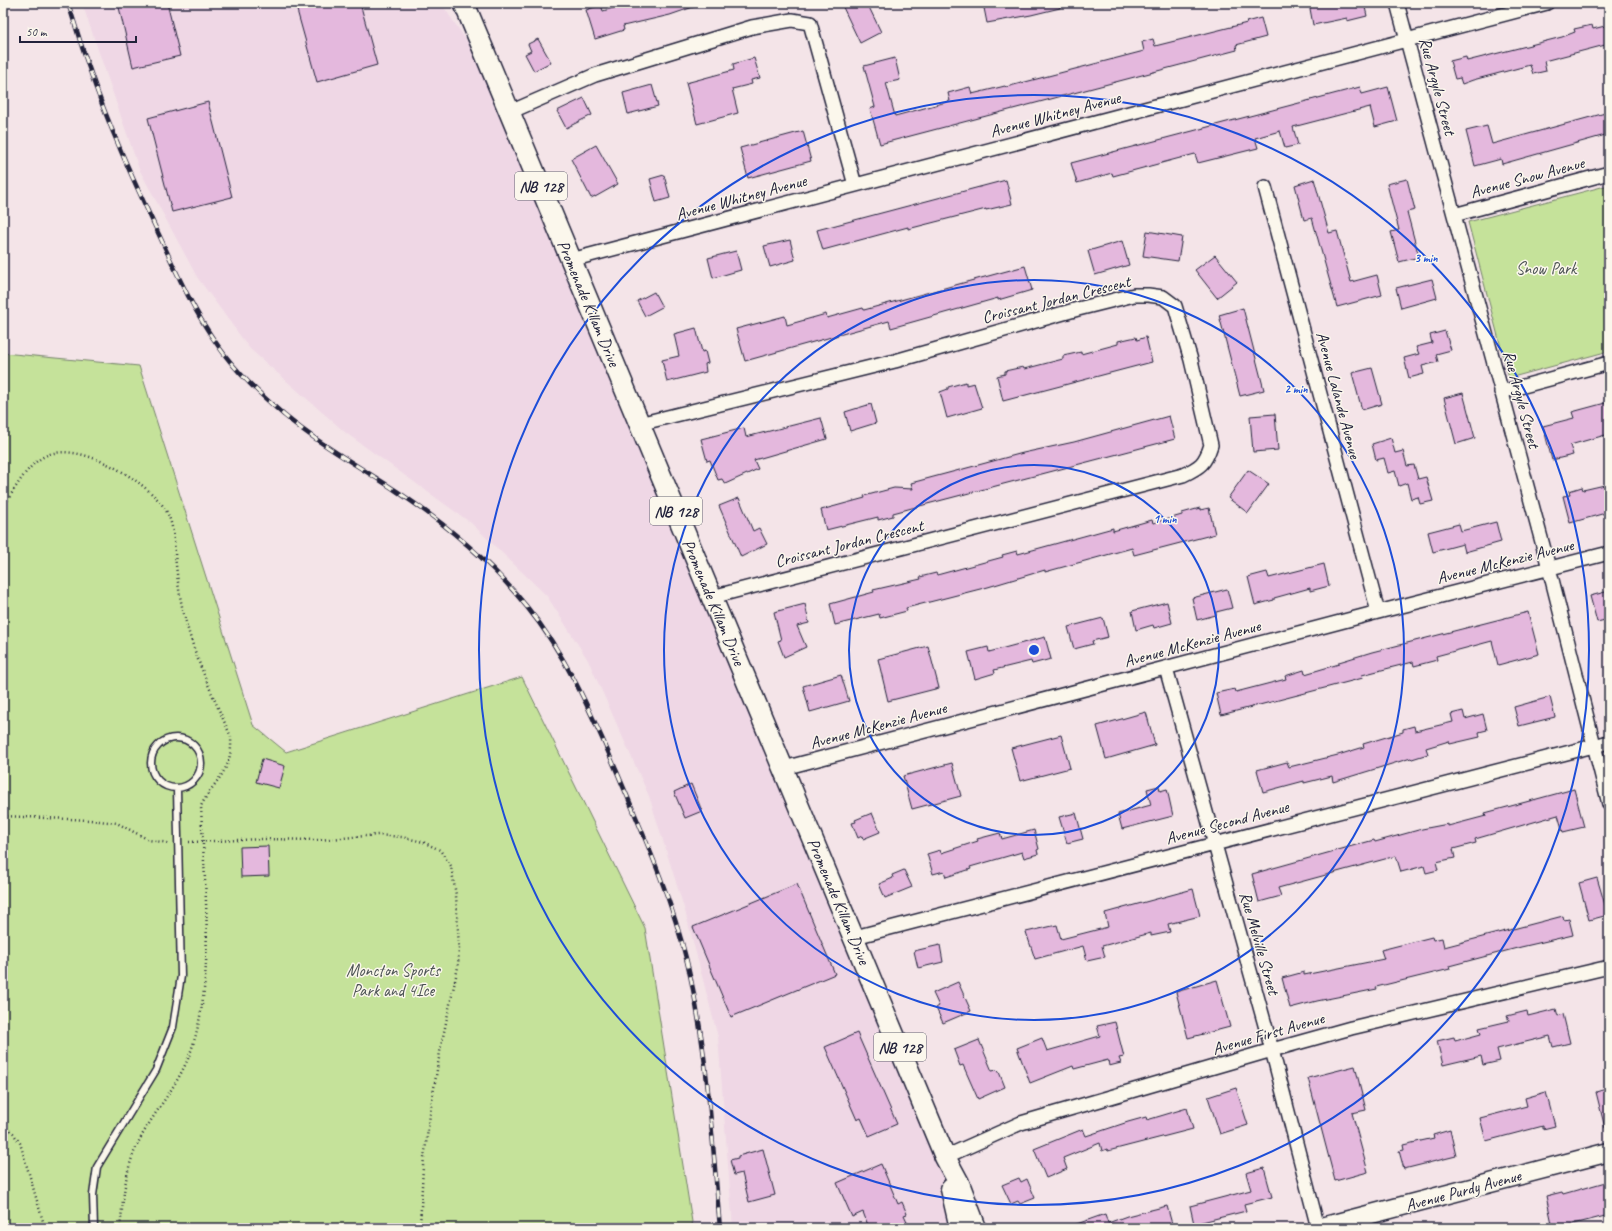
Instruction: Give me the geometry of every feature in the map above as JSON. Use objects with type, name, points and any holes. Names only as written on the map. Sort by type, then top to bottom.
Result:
[{"type":"main road","name":"Promenade Killam Drive","points":[[464,3],[855,937],[945,1157],[959,1183],[976,1228]]},
{"type":"main road","name":"Promenade Killam Drive","points":[[945,1157],[960,1228]]},
{"type":"street","name":"Rue Argyle Street","points":[[1397,3],[1548,568],[1609,804]]},
{"type":"street","name":"Avenue Whitney Avenue","points":[[571,260],[1547,3]]},
{"type":"street","points":[[510,112],[595,75],[745,29],[792,20],[810,23],[855,185]]},
{"type":"street","name":"Avenue Snow Avenue","points":[[1454,215],[1609,173]]},
{"type":"street","name":"Avenue Lalande Avenue","points":[[1265,187],[1378,612]]},
{"type":"street","name":"Croissant Jordan Crescent","points":[[640,424],[895,361],[1078,309],[1134,296],[1148,295],[1163,297],[1175,306],[1191,360],[1210,445],[1207,459],[1197,468],[1183,476],[712,597]]},
{"type":"street","points":[[1501,392],[1609,363]]},
{"type":"street","name":"Avenue McKenzie Avenue","points":[[784,768],[1609,553]]},
{"type":"street","name":"Rue Melville Street","points":[[1166,668],[1272,1050],[1318,1228]]},
{"type":"street","name":"Avenue Second Avenue","points":[[855,937],[1609,742]]},
{"type":"street","name":"Avenue First Avenue","points":[[945,1157],[1021,1123],[1272,1050],[1350,1028],[1609,967]]},
{"type":"street","name":"Avenue Purdy Avenue","points":[[1318,1228],[1609,1152]]},
{"type":"lane","points":[[177,738],[192,744],[198,751],[200,759],[200,772],[195,779],[185,787],[176,789],[167,787],[159,782],[152,774],[151,762],[155,749],[161,743],[177,738]]},
{"type":"lane","points":[[94,1228],[93,1195],[97,1168],[156,1070],[173,1027],[180,976],[176,789]]},
{"type":"path","points":[[3,507],[28,470],[40,458],[54,453],[70,452],[86,456],[114,467],[136,480],[150,492],[165,509],[171,522],[177,574],[185,618],[199,662],[230,737],[231,750],[229,763],[207,794],[201,806],[207,936],[204,987],[199,1023],[192,1049],[178,1080],[144,1132],[131,1158],[124,1183],[120,1228]]},
{"type":"path","points":[[3,816],[90,820],[118,823],[149,840],[177,842],[264,839],[318,840],[378,835],[402,837],[423,842],[440,850],[451,866],[456,895],[459,948],[458,967],[441,1046],[432,1100],[423,1166],[420,1228]]},
{"type":"path","points":[[3,1126],[13,1133],[20,1143],[45,1228]]},
{"type":"shaded area","points":[[82,3],[441,3],[507,100],[979,1228],[733,1228],[718,1037],[685,911],[649,796],[588,660],[547,596],[471,523],[346,433],[250,349],[197,277],[139,169]]},
{"type":"green space","name":"Snow Park","points":[[1609,185],[1609,351],[1509,378],[1468,222]]},
{"type":"green space","name":"Moncton Sports Park and 4Ice","points":[[3,353],[139,366],[253,725],[286,752],[522,677],[645,928],[693,1228],[3,1228]]},
{"type":"building","points":[[118,3],[167,3],[180,56],[133,67]]},
{"type":"building","points":[[295,3],[360,3],[377,65],[317,82]]},
{"type":"building","points":[[630,3],[696,3],[696,6],[670,15],[623,26],[624,30],[595,39],[586,10],[601,5],[603,11]]},
{"type":"building","points":[[841,3],[867,3],[881,32],[860,43]]},
{"type":"building","points":[[983,3],[1059,3],[1060,8],[987,23]]},
{"type":"building","points":[[1309,3],[1364,3],[1367,16],[1347,21],[1347,18],[1313,25]]},
{"type":"building","points":[[1261,18],[1266,37],[1236,45],[1237,50],[880,144],[870,109],[875,107],[864,66],[895,58],[900,80],[886,83],[895,116],[950,101],[948,93],[970,87],[972,94],[1006,87],[1144,51],[1142,42],[1153,39],[1155,46],[1247,23],[1246,22]]},
{"type":"building","points":[[1592,25],[1593,29],[1609,25],[1609,44],[1544,61],[1546,71],[1533,74],[1530,65],[1462,84],[1460,78],[1455,79],[1450,61],[1466,57],[1467,61],[1562,37],[1575,32],[1574,29]]},
{"type":"building","points":[[538,39],[551,62],[534,71],[525,54],[531,51],[528,44]]},
{"type":"building","points":[[754,58],[760,78],[751,80],[752,84],[732,89],[738,113],[697,124],[686,83],[734,70],[733,64]]},
{"type":"building","points":[[652,85],[658,106],[628,114],[623,93]]},
{"type":"building","points":[[1360,87],[1362,94],[1388,87],[1397,121],[1375,127],[1370,107],[1293,127],[1298,145],[1285,148],[1280,131],[1255,138],[1258,148],[1198,163],[1195,154],[1113,176],[1112,173],[1077,183],[1071,163]]},
{"type":"building","points":[[584,98],[592,115],[566,128],[557,111]]},
{"type":"building","points":[[208,102],[232,197],[172,212],[148,118]]},
{"type":"building","points":[[1609,112],[1609,134],[1502,164],[1501,159],[1475,166],[1466,131],[1487,126],[1492,144]]},
{"type":"building","points":[[803,131],[811,161],[748,178],[740,148]]},
{"type":"building","points":[[596,145],[618,184],[591,198],[571,159]]},
{"type":"building","points":[[664,175],[670,198],[656,202],[650,179]]},
{"type":"building","points":[[1314,179],[1329,233],[1337,231],[1351,282],[1377,275],[1382,295],[1337,307],[1312,218],[1304,220],[1295,185]]},
{"type":"building","points":[[1407,179],[1415,210],[1407,212],[1419,257],[1399,262],[1391,232],[1399,230],[1387,184]]},
{"type":"building","points":[[1006,180],[1012,204],[986,209],[908,229],[908,227],[823,250],[817,230]]},
{"type":"building","points":[[1147,231],[1182,237],[1178,261],[1143,256]]},
{"type":"building","points":[[790,240],[795,260],[770,267],[764,246]]},
{"type":"building","points":[[1122,241],[1129,265],[1095,275],[1088,251]]},
{"type":"building","points":[[736,251],[741,270],[713,278],[708,258]]},
{"type":"building","points":[[1215,255],[1237,282],[1217,298],[1195,270]]},
{"type":"building","points":[[1025,266],[1032,290],[891,328],[889,321],[745,361],[736,329],[785,316],[787,325],[826,314],[827,318],[863,308],[864,310]]},
{"type":"building","points":[[1432,279],[1437,298],[1401,308],[1396,288]]},
{"type":"building","points":[[654,292],[662,307],[645,316],[637,301]]},
{"type":"building","points":[[1243,308],[1264,390],[1240,396],[1219,315]]},
{"type":"building","points":[[696,328],[702,352],[705,351],[708,363],[705,364],[706,372],[667,382],[662,360],[679,356],[674,334]]},
{"type":"building","points":[[1445,331],[1451,350],[1436,354],[1438,362],[1422,366],[1424,374],[1409,378],[1404,358],[1419,354],[1416,347],[1432,343],[1430,335]]},
{"type":"building","points":[[1136,337],[1137,340],[1146,337],[1152,362],[1003,401],[997,376],[1005,374],[1005,371],[1023,367],[1024,369],[1063,359],[1063,356],[1081,352],[1081,354],[1118,344],[1118,341]]},
{"type":"building","points":[[1372,368],[1382,404],[1362,410],[1352,373]]},
{"type":"building","points":[[966,382],[966,385],[974,383],[982,408],[947,418],[940,392],[948,389],[948,387]]},
{"type":"building","points":[[1463,393],[1475,438],[1456,444],[1444,398]]},
{"type":"building","points":[[1609,402],[1609,434],[1570,445],[1573,455],[1552,460],[1543,426],[1574,418],[1572,412]]},
{"type":"building","points":[[871,404],[876,423],[850,431],[845,412]]},
{"type":"building","points":[[1275,414],[1278,450],[1253,452],[1250,416]]},
{"type":"building","points":[[1169,416],[1175,439],[893,513],[893,516],[878,520],[878,517],[826,530],[821,510],[865,498],[864,496],[894,488],[913,489],[911,483],[1023,453],[1074,442]]},
{"type":"building","points":[[821,418],[827,439],[754,460],[758,469],[725,484],[722,479],[718,480],[710,460],[707,461],[701,439],[744,428],[746,437]]},
{"type":"building","points":[[1391,438],[1395,453],[1403,451],[1407,466],[1414,465],[1418,479],[1426,477],[1433,501],[1420,504],[1418,497],[1411,499],[1407,483],[1399,486],[1395,471],[1388,473],[1384,458],[1376,460],[1372,444]]},
{"type":"building","points":[[1248,470],[1269,484],[1248,513],[1228,498]]},
{"type":"building","points":[[1609,484],[1609,512],[1570,523],[1563,496],[1570,495],[1569,491],[1582,487],[1583,490]]},
{"type":"building","points":[[739,498],[753,531],[759,528],[767,544],[741,557],[719,506]]},
{"type":"building","points":[[1200,508],[1200,510],[1209,508],[1215,534],[1134,555],[1132,548],[906,608],[907,611],[880,618],[879,614],[835,625],[830,604],[874,592],[873,590],[921,579],[920,577],[936,573],[937,575],[1003,557],[1002,555],[1017,551],[1018,554],[1113,528],[1113,531],[1152,520],[1153,523]]},
{"type":"building","points":[[1496,522],[1501,542],[1465,552],[1463,544],[1433,552],[1428,532],[1459,524],[1461,531]]},
{"type":"building","points":[[1324,564],[1329,586],[1310,591],[1310,588],[1255,605],[1248,577],[1267,572],[1269,578]]},
{"type":"building","points":[[1227,589],[1232,608],[1216,612],[1216,615],[1197,620],[1192,598]]},
{"type":"building","points":[[1609,591],[1609,619],[1597,622],[1590,596]]},
{"type":"building","points":[[1167,602],[1172,623],[1154,628],[1153,625],[1136,630],[1132,611]]},
{"type":"building","points":[[805,604],[809,623],[797,626],[806,647],[784,657],[778,641],[781,640],[774,612]]},
{"type":"building","points":[[1528,612],[1539,654],[1498,665],[1492,641],[1436,656],[1437,660],[1414,666],[1413,662],[1362,675],[1363,678],[1221,715],[1216,693],[1235,689],[1236,692],[1263,685],[1286,679],[1285,676],[1304,670],[1305,674],[1372,652]]},
{"type":"building","points":[[1103,618],[1108,637],[1092,641],[1093,644],[1074,649],[1068,627]]},
{"type":"building","points":[[1045,637],[1051,659],[1032,664],[1031,661],[994,670],[995,673],[975,679],[968,652],[988,647],[989,652]]},
{"type":"building","points":[[928,646],[939,688],[888,701],[878,659]]},
{"type":"building","points":[[841,675],[849,701],[810,712],[803,686]]},
{"type":"building","points":[[1550,697],[1555,717],[1519,726],[1514,707]]},
{"type":"building","points":[[1463,711],[1465,719],[1483,714],[1487,730],[1479,732],[1480,737],[1450,744],[1449,741],[1426,748],[1428,754],[1333,782],[1332,776],[1304,783],[1304,781],[1263,792],[1257,770],[1287,762],[1289,767],[1338,755],[1364,747],[1363,744],[1403,732],[1403,729],[1414,726],[1415,731],[1453,722],[1451,714]]},
{"type":"building","points":[[1146,712],[1155,745],[1106,759],[1097,726]]},
{"type":"building","points":[[1061,735],[1070,768],[1020,781],[1011,748]]},
{"type":"building","points":[[262,759],[285,766],[279,788],[256,782]]},
{"type":"building","points":[[952,763],[961,796],[912,809],[903,776]]},
{"type":"building","points":[[691,784],[702,811],[685,818],[674,792]]},
{"type":"building","points":[[1159,786],[1160,791],[1167,789],[1173,816],[1122,829],[1118,814],[1151,805],[1147,789]]},
{"type":"building","points":[[1574,789],[1584,827],[1563,832],[1558,815],[1475,839],[1476,843],[1453,849],[1455,858],[1436,862],[1438,870],[1426,873],[1424,866],[1401,872],[1396,856],[1278,888],[1281,896],[1259,902],[1252,874],[1374,840],[1375,842],[1422,829],[1448,824],[1448,826],[1486,816],[1485,813]]},
{"type":"building","points":[[872,813],[880,832],[863,839],[862,836],[858,838],[852,823],[856,822],[855,820]]},
{"type":"building","points":[[1076,813],[1083,839],[1067,843],[1059,817]]},
{"type":"building","points":[[1034,830],[1039,849],[1037,850],[1038,854],[1024,858],[1022,852],[970,867],[971,869],[946,877],[944,871],[933,874],[927,854],[940,850],[941,853],[978,841],[977,839],[1000,833],[1002,839]]},
{"type":"building","points":[[268,846],[269,876],[241,877],[240,847]]},
{"type":"building","points":[[904,870],[912,887],[885,898],[879,884],[893,878],[892,875]]},
{"type":"building","points":[[1597,878],[1608,915],[1589,920],[1579,883]]},
{"type":"building","points":[[797,884],[835,974],[731,1017],[693,927]]},
{"type":"building","points":[[1193,889],[1200,916],[1168,924],[1170,932],[1151,936],[1151,933],[1102,946],[1105,957],[1087,961],[1083,946],[1035,959],[1026,932],[1057,925],[1061,939],[1108,927],[1105,913]]},
{"type":"building","points":[[1563,916],[1564,920],[1569,919],[1573,935],[1449,966],[1450,969],[1376,987],[1377,989],[1290,1008],[1282,978],[1304,972],[1304,975],[1384,959],[1381,950],[1432,937],[1433,940],[1442,938],[1444,947]]},
{"type":"building","points":[[940,945],[943,962],[918,968],[914,951]]},
{"type":"building","points":[[1217,980],[1230,1027],[1188,1038],[1176,992]]},
{"type":"building","points":[[958,982],[971,1011],[943,1023],[936,1008],[939,1006],[933,993]]},
{"type":"building","points":[[1556,1009],[1558,1016],[1563,1014],[1570,1043],[1553,1047],[1550,1036],[1497,1049],[1500,1061],[1483,1065],[1481,1056],[1443,1065],[1437,1041],[1454,1037],[1455,1041],[1481,1034],[1479,1028],[1509,1021],[1507,1016],[1527,1011],[1528,1016]]},
{"type":"building","points":[[1115,1022],[1124,1057],[1119,1058],[1121,1063],[1109,1066],[1108,1060],[1074,1069],[1073,1066],[1030,1083],[1017,1048],[1042,1038],[1047,1051],[1100,1036],[1097,1026]]},
{"type":"building","points":[[857,1033],[897,1124],[869,1136],[861,1118],[857,1120],[825,1047]]},
{"type":"building","points":[[979,1040],[992,1071],[997,1070],[999,1072],[1005,1087],[978,1099],[963,1065],[960,1066],[954,1050]]},
{"type":"building","points":[[1355,1066],[1366,1110],[1352,1113],[1368,1172],[1335,1181],[1308,1078]]},
{"type":"building","points":[[1236,1088],[1248,1125],[1220,1134],[1208,1097]]},
{"type":"building","points":[[1609,1088],[1609,1127],[1605,1128],[1596,1092]]},
{"type":"building","points":[[1546,1092],[1555,1126],[1543,1129],[1543,1126],[1486,1141],[1480,1118],[1527,1106],[1525,1098]]},
{"type":"building","points":[[1187,1108],[1193,1129],[1108,1151],[1107,1149],[1102,1151],[1100,1143],[1063,1158],[1067,1169],[1046,1178],[1034,1149],[1083,1129],[1086,1136],[1146,1117],[1147,1120]]},
{"type":"building","points":[[1450,1130],[1456,1156],[1404,1169],[1399,1151],[1404,1150],[1403,1145],[1434,1138],[1433,1135]]},
{"type":"building","points":[[763,1149],[775,1195],[749,1202],[742,1173],[734,1175],[730,1160],[738,1158],[738,1156]]},
{"type":"building","points":[[881,1164],[898,1204],[902,1202],[907,1214],[904,1215],[910,1228],[869,1228],[863,1212],[852,1217],[837,1183]]},
{"type":"building","points":[[1264,1168],[1272,1197],[1244,1204],[1246,1211],[1194,1224],[1190,1206],[1251,1190],[1246,1173]]},
{"type":"building","points":[[1019,1178],[1021,1182],[1027,1179],[1035,1198],[1020,1204],[1018,1201],[1011,1204],[1002,1185]]},
{"type":"building","points":[[1609,1181],[1609,1215],[1570,1225],[1570,1228],[1553,1228],[1546,1196],[1562,1192],[1563,1194]]},
{"type":"building","points":[[1167,1206],[1172,1224],[1158,1228],[1072,1228],[1071,1226],[1105,1214],[1108,1223],[1127,1216]]},
{"type":"railway","points":[[68,3],[96,87],[131,175],[187,294],[210,334],[226,357],[258,391],[297,426],[325,446],[416,504],[483,559],[527,607],[554,645],[578,686],[617,772],[656,866],[673,913],[687,962],[705,1061],[720,1228]]}]
